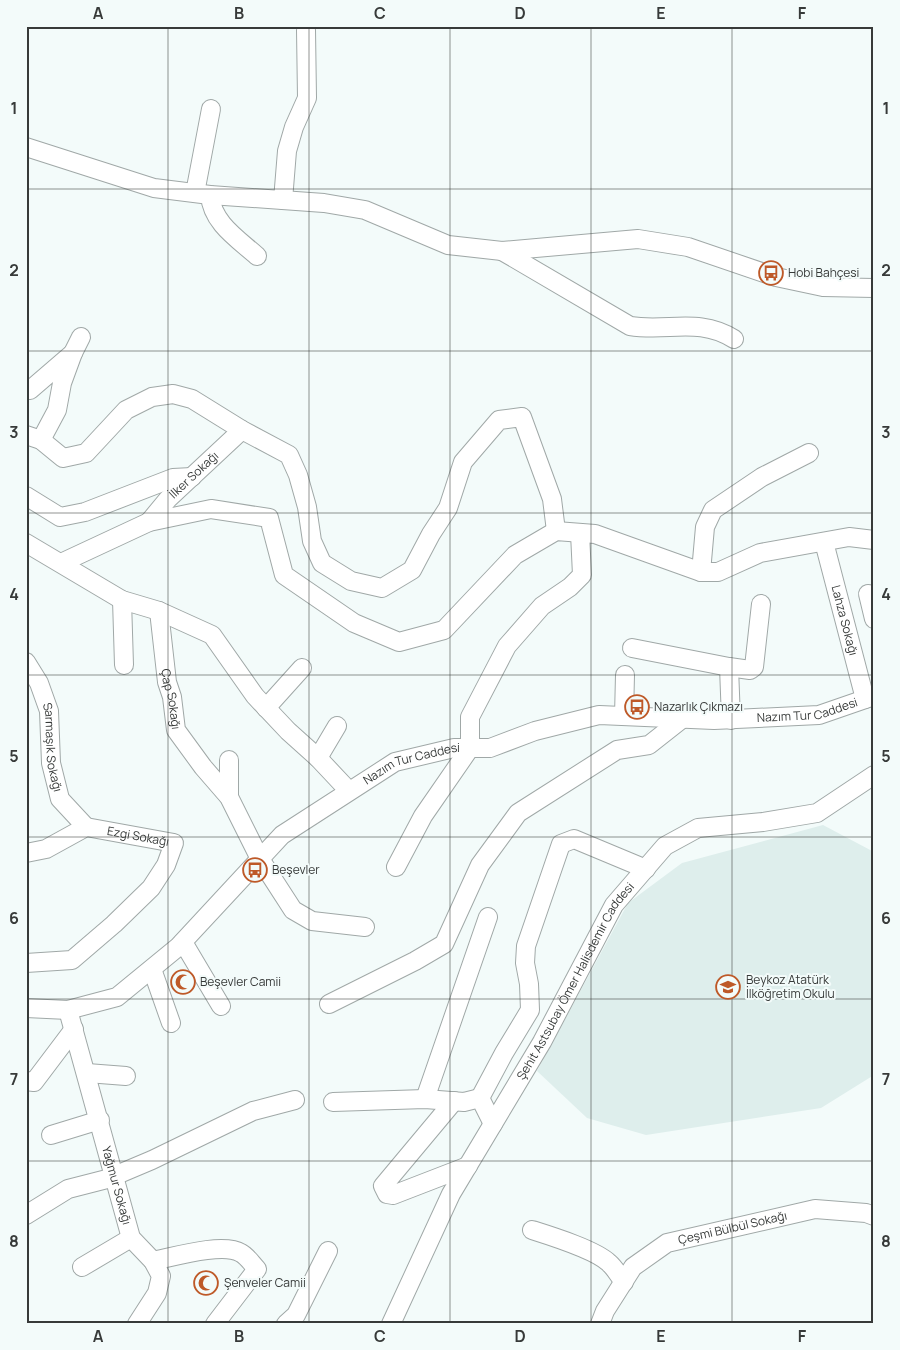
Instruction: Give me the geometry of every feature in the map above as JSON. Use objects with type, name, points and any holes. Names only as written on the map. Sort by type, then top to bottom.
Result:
[{"type":"street","points":[[283,200],[287,151],[294,127],[307,98],[306,30]]},
{"type":"street","points":[[211,109],[202,194],[220,223],[257,256]]},
{"type":"street","points":[[26,147],[154,188],[365,210],[448,245],[502,251],[638,239],[688,247],[776,277],[823,287],[874,288]]},
{"type":"street","points":[[502,251],[630,326],[646,329],[695,325],[722,331],[734,339]]},
{"type":"street","points":[[81,337],[62,383],[57,410],[34,438],[63,458],[86,453],[126,410],[152,397],[173,394],[192,400],[289,455],[305,499],[312,541],[322,563],[351,581],[382,588],[412,570],[431,534],[448,508],[463,462],[499,420],[522,417],[552,499],[556,531]]},
{"type":"street","points":[[26,389],[30,390],[73,353]]},
{"type":"street","name":"İlker Sokağı","points":[[149,522],[168,499],[242,430]]},
{"type":"street","points":[[701,572],[705,527],[713,510],[762,477],[809,453]]},
{"type":"street","points":[[26,496],[60,516],[85,512],[173,478],[192,477]]},
{"type":"street","points":[[61,563],[149,522],[211,509],[269,518],[284,574],[354,623],[399,642],[444,630],[516,555],[556,531],[595,534],[701,572],[718,572],[760,553],[849,537],[874,540]]},
{"type":"street","points":[[396,867],[423,816],[470,748],[470,717],[507,646],[542,606],[570,587],[582,575],[580,533]]},
{"type":"street","name":"Lahza Sokağı","points":[[824,542],[870,698]]},
{"type":"street","points":[[26,543],[122,600],[159,611],[212,636],[266,708],[349,791]]},
{"type":"street","points":[[868,594],[874,619]]},
{"type":"street","points":[[122,600],[124,665]]},
{"type":"street","points":[[632,648],[750,670],[754,667],[761,604]]},
{"type":"street","name":"Çap Sokağı","points":[[159,611],[167,682],[172,697],[176,730],[203,767],[229,797],[260,859],[293,910],[312,921],[366,927]]},
{"type":"street","name":"Sarmaşık Sokağı","points":[[26,662],[39,683],[49,710],[51,763],[60,799],[86,827]]},
{"type":"street","points":[[729,667],[732,720]]},
{"type":"street","points":[[266,708],[302,668]]},
{"type":"street","points":[[624,716],[625,675]]},
{"type":"street","name":"Nazım Tur Caddesi","points":[[26,1008],[68,1010],[117,998],[183,942],[282,835],[395,762],[454,748],[490,748],[536,731],[599,715],[732,720],[819,715],[870,698]]},
{"type":"street","points":[[329,1004],[415,961],[444,944],[480,865],[518,813],[617,750],[649,744],[682,719]]},
{"type":"street","points":[[318,758],[337,726]]},
{"type":"street","name":"Çap Sokağı","points":[[229,760],[229,797]]},
{"type":"street","name":"Şehit Astsubay Ömer Halisdemir Caddesi","points":[[391,1324],[451,1194],[542,1042],[614,905],[665,846],[698,828],[763,822],[817,813],[874,775]]},
{"type":"street","points":[[26,853],[46,849],[86,827]]},
{"type":"street","name":"Ezgi Sokağı","points":[[26,963],[72,960],[114,924],[151,888],[166,865],[174,843],[112,834],[86,827]]},
{"type":"street","points":[[333,1102],[425,1099],[464,1102],[480,1098],[530,1010],[530,984],[525,963],[526,946],[561,844],[574,840],[646,869]]},
{"type":"street","points":[[425,1099],[488,917]]},
{"type":"street","points":[[183,942],[221,1006]]},
{"type":"street","points":[[152,969],[171,1023]]},
{"type":"street","name":"Yağmur Sokağı","points":[[68,1010],[100,1120],[113,1176],[131,1238],[153,1262],[161,1276],[157,1293],[136,1324]]},
{"type":"street","points":[[26,1081],[34,1082],[74,1028]]},
{"type":"street","points":[[87,1073],[126,1076]]},
{"type":"street","points":[[480,1098],[493,1124]]},
{"type":"street","points":[[26,1215],[68,1189],[113,1176],[152,1160],[253,1111],[295,1100]]},
{"type":"street","points":[[454,1101],[383,1186],[388,1194],[393,1195],[468,1166]]},
{"type":"street","points":[[51,1135],[100,1120]]},
{"type":"street","name":"Çeşmi Bülbül Sokağı","points":[[600,1324],[633,1267],[667,1243],[815,1209],[866,1213],[874,1216]]},
{"type":"street","points":[[532,1230],[562,1239],[601,1256],[624,1282]]},
{"type":"street","points":[[82,1267],[131,1238]]},
{"type":"street","points":[[153,1262],[185,1254],[230,1248],[242,1253],[257,1269],[215,1324]]},
{"type":"street","points":[[286,1324],[296,1315],[328,1251]]},
{"type":"street","points":[[610,1305],[613,1324]]},
{"type":"shaded area","name":"Beykoz Atatürk İlköğretim Okulu","points":[[823,825],[874,852],[874,1075],[821,1108],[646,1135],[587,1118],[537,1071],[628,903],[682,863]]},
{"type":"place","name":"Hobi Bahçesi","points":[[771,273]]},
{"type":"place","name":"Nazarlık Çıkmazı","points":[[637,707]]},
{"type":"place","name":"Beşevler","points":[[255,870]]},
{"type":"place","name":"Beşevler Camii","points":[[183,982]]},
{"type":"place","name":"Beykoz Atatürk İlköğretim Okulu","points":[[728,987]]},
{"type":"place","name":"Şenveler Camii","points":[[206,1283]]}]
